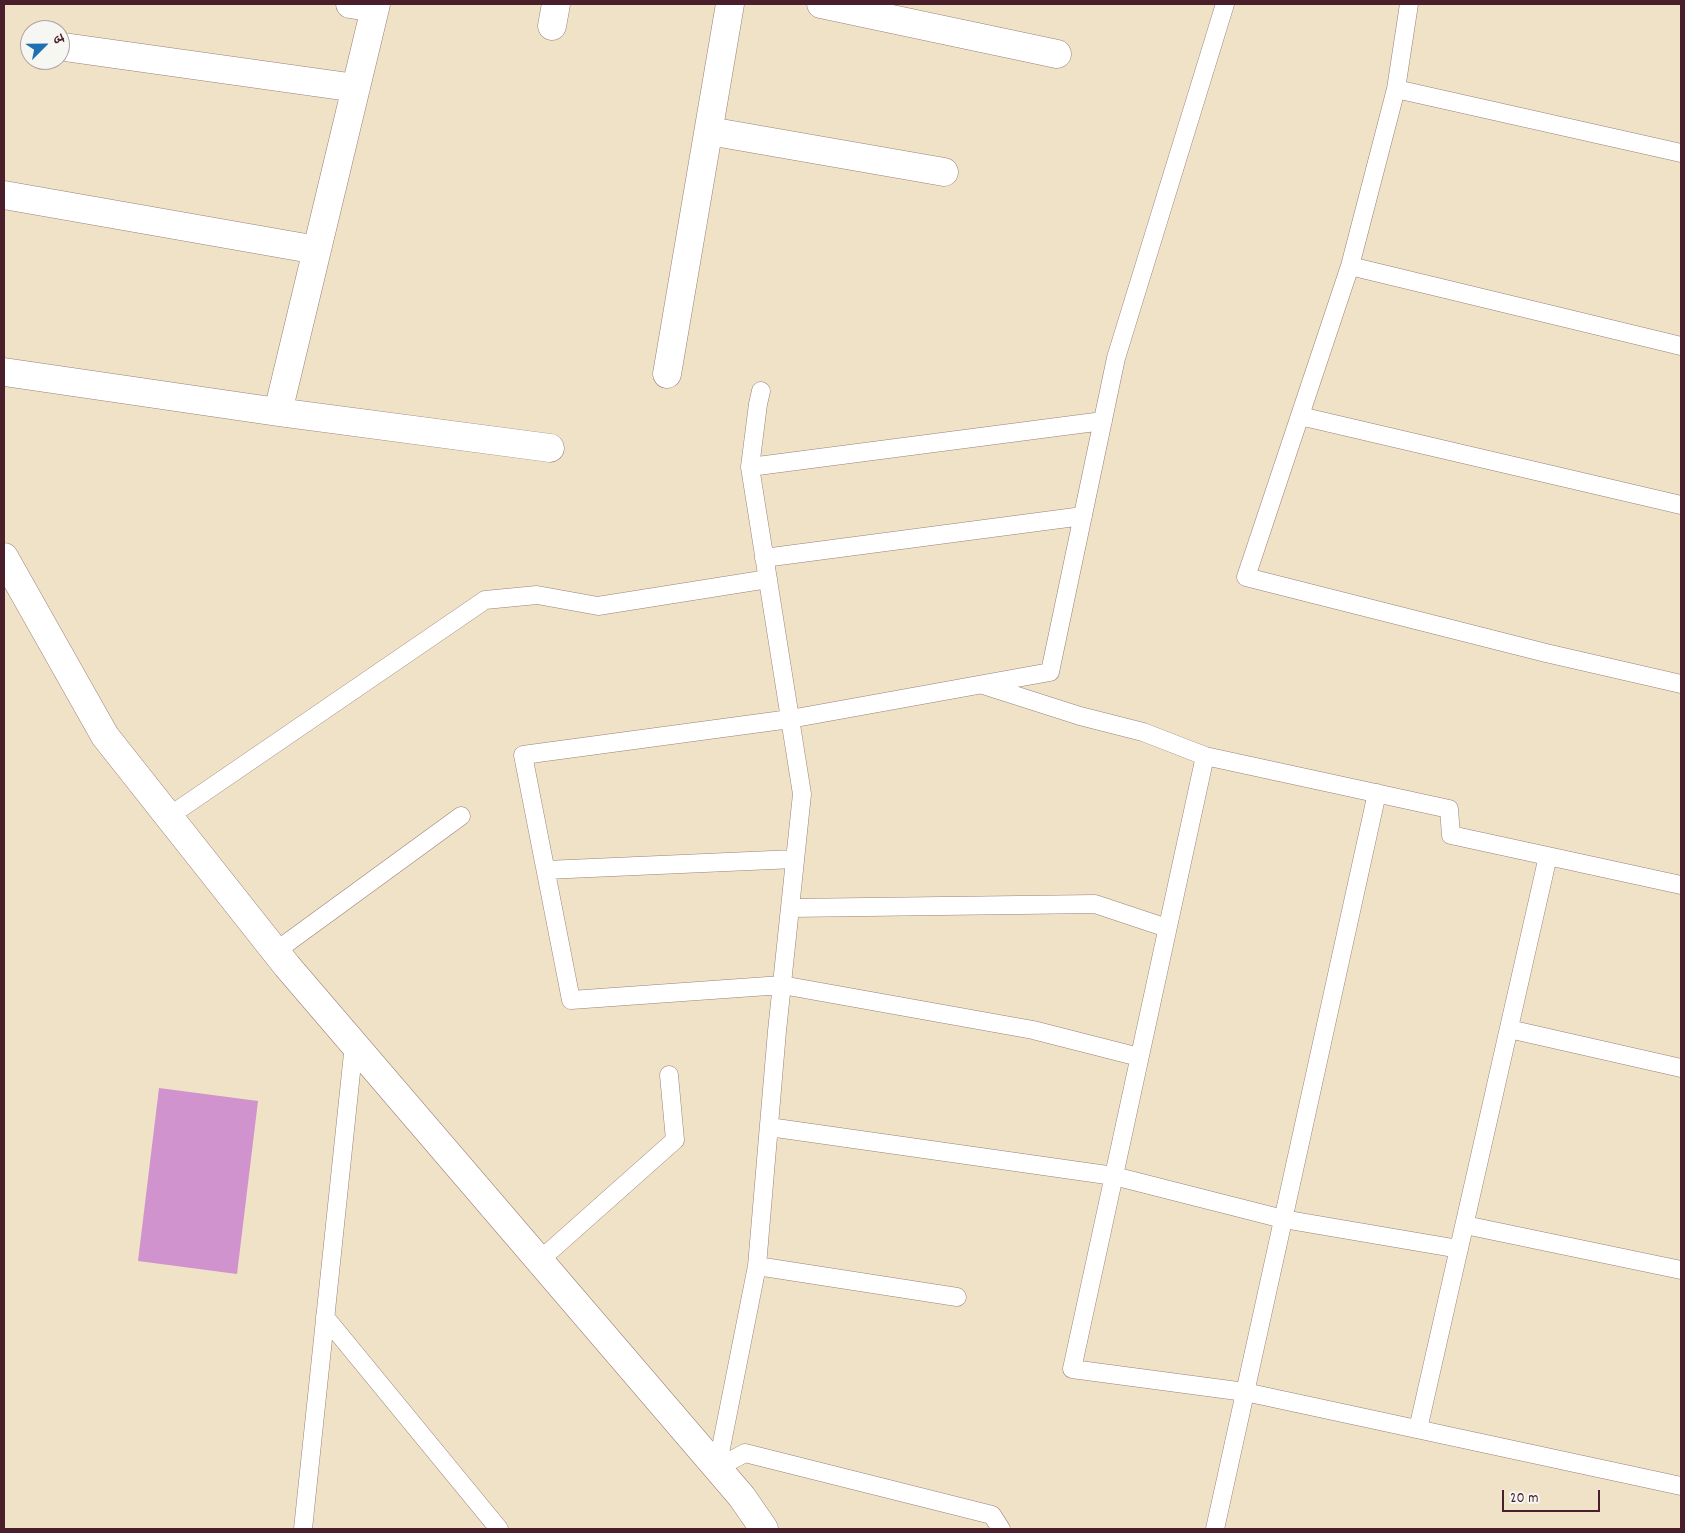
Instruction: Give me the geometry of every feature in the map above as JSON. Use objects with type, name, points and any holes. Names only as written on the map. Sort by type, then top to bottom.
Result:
[{"type":"street","points":[[667,374],[730,4]]},
{"type":"street","points":[[821,4],[1058,54]]},
{"type":"street","points":[[278,412],[356,88],[367,5]]},
{"type":"street","points":[[70,49],[356,88]]},
{"type":"street","points":[[708,131],[944,172]]},
{"type":"street","points":[[4,195],[317,250]]},
{"type":"street","points":[[4,372],[278,412],[550,448]]},
{"type":"street","points":[[4,557],[104,736],[276,951],[742,1496],[764,1529]]},
{"type":"lane","points":[[1139,1057],[1032,1030],[782,985],[571,1000],[523,754],[790,719],[1050,672],[1116,358],[1225,4]]},
{"type":"lane","points":[[1409,4],[1396,89],[1350,266],[1246,577],[1546,653],[1681,684]]},
{"type":"lane","points":[[1396,89],[1681,153]]},
{"type":"lane","points":[[1350,266],[1681,346]]},
{"type":"lane","points":[[717,1468],[757,1266],[782,985],[802,794],[750,467],[761,392]]},
{"type":"lane","points":[[1300,416],[1681,504]]},
{"type":"lane","points":[[750,467],[1103,421]]},
{"type":"lane","points":[[764,558],[1083,516]]},
{"type":"lane","points":[[168,817],[485,600],[537,595],[598,606],[768,579]]},
{"type":"lane","points":[[981,684],[1080,716],[1143,732],[1205,756],[1449,809],[1451,835],[1681,885]]},
{"type":"lane","points":[[1205,756],[1072,1369],[1245,1392],[1681,1486]]},
{"type":"lane","points":[[1215,1529],[1377,794]]},
{"type":"lane","points":[[276,951],[461,816]]},
{"type":"lane","points":[[1418,1429],[1548,856]]},
{"type":"lane","points":[[546,870],[795,859]]},
{"type":"lane","points":[[790,908],[1095,904],[1167,928]]},
{"type":"lane","points":[[1509,1029],[1681,1068]]},
{"type":"lane","points":[[303,1529],[354,1044]]},
{"type":"lane","points":[[540,1260],[674,1140],[669,1075]]},
{"type":"lane","points":[[769,1127],[1114,1176],[1283,1219],[1459,1249]]},
{"type":"lane","points":[[1464,1225],[1681,1270]]},
{"type":"lane","points":[[757,1266],[957,1297]]},
{"type":"lane","points":[[325,1317],[499,1529]]},
{"type":"lane","points":[[717,1468],[745,1454],[992,1515],[1001,1529]]},
{"type":"building","points":[[159,1088],[258,1101],[237,1274],[138,1261]]}]
